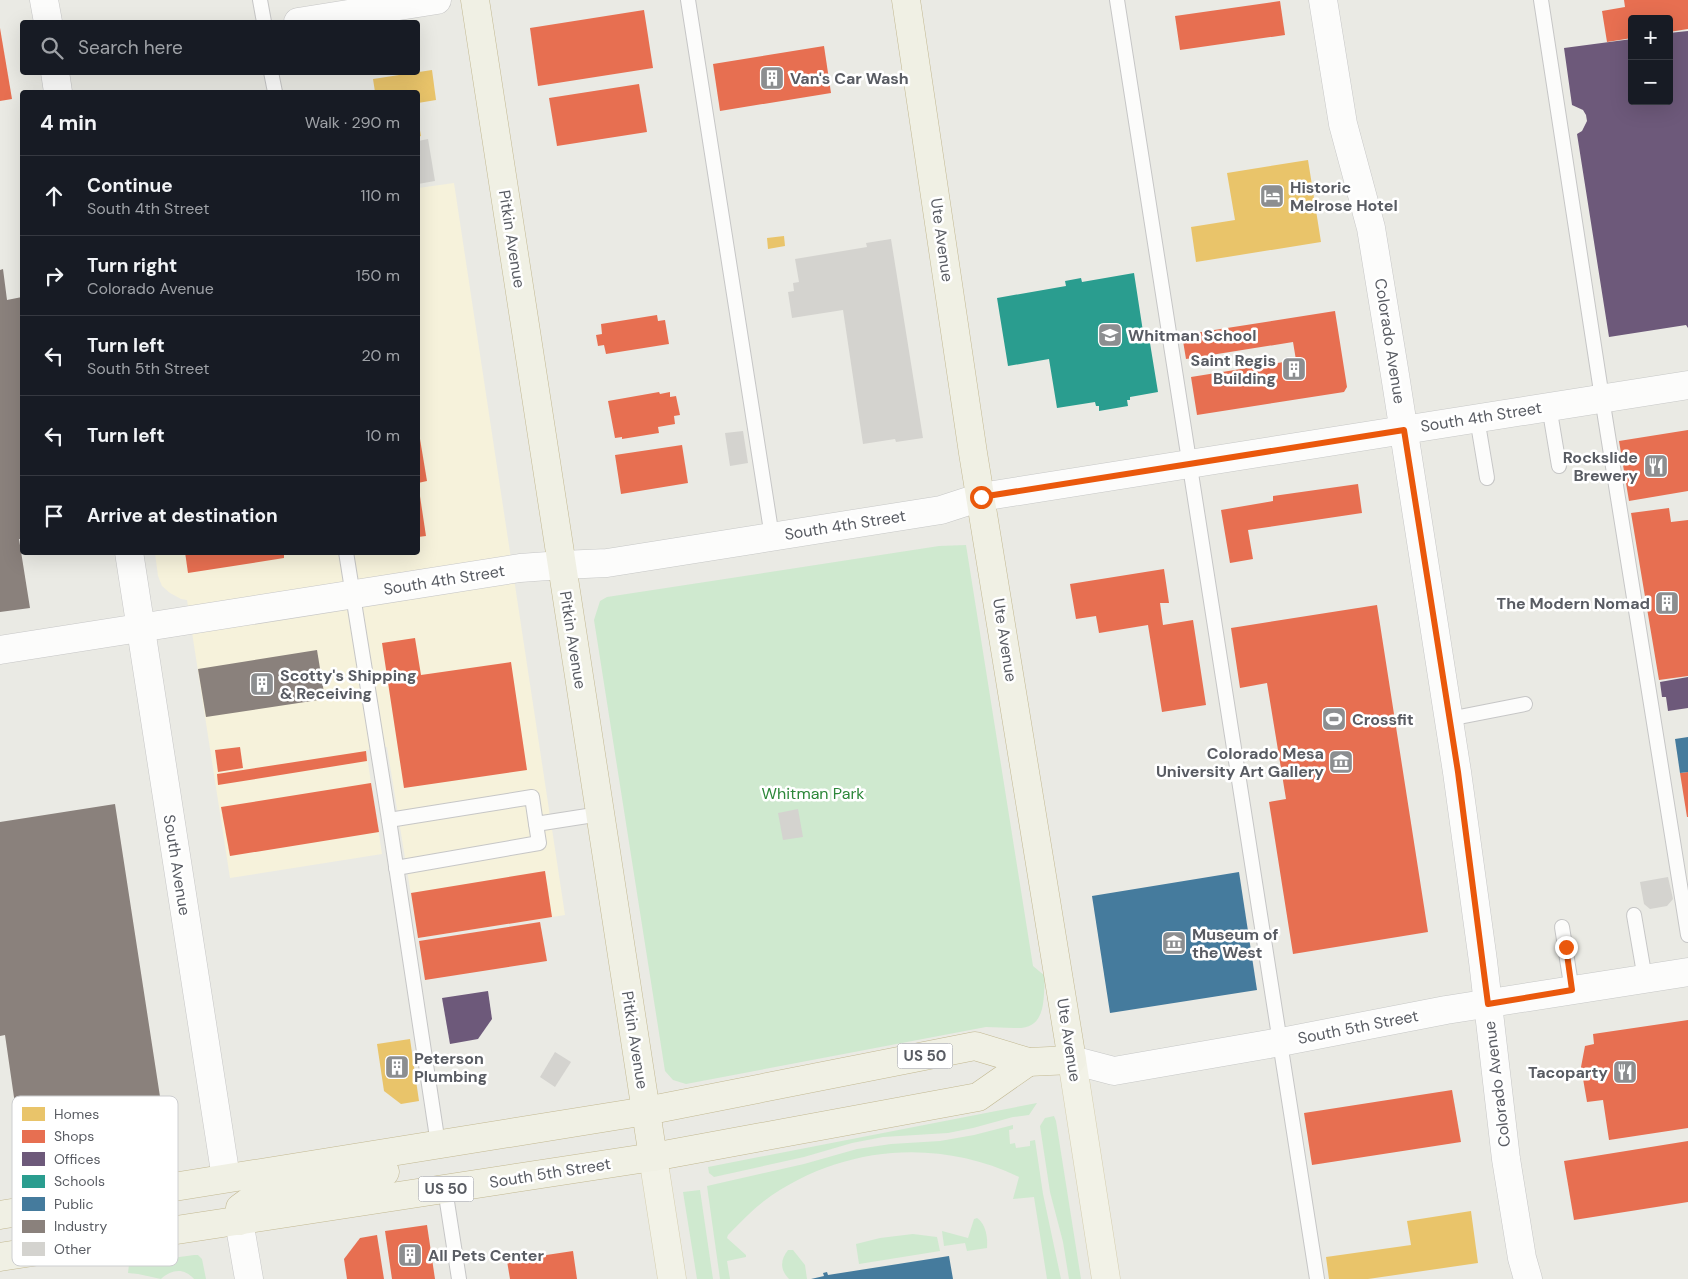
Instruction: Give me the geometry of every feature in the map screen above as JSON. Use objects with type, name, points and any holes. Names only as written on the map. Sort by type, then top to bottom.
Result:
[{"type":"highway","name":"Pitkin Avenue","points":[[475,0],[653,1157]]},
{"type":"highway","name":"Ute Avenue","points":[[906,0],[981,497],[1072,1060]]},
{"type":"highway","name":"South 5th Street","points":[[178,1185],[646,1111],[975,1046],[1028,1062],[1072,1060]]},
{"type":"highway","name":"South 5th Street","points":[[178,1230],[653,1157],[978,1097],[1028,1062]]},
{"type":"highway","points":[[239,1221],[240,1208],[251,1200],[275,1192],[384,1172],[425,1147]]},
{"type":"main road","name":"Ute Avenue","points":[[1072,1060],[1106,1279]]},
{"type":"main road","name":"Pitkin Avenue","points":[[653,1157],[672,1279]]},
{"type":"street","points":[[44,0],[48,20]]},
{"type":"street","points":[[311,20],[437,0]]},
{"type":"street","name":"Colorado Avenue","points":[[1323,0],[1343,124],[1371,228],[1404,430],[1458,772],[1506,1158],[1522,1258],[1528,1279]]},
{"type":"street","points":[[55,75],[58,90]]},
{"type":"street","name":"South 4th Street","points":[[0,650],[520,568],[608,563],[941,510],[981,497],[1688,385]]},
{"type":"street","name":"South Avenue","points":[[129,555],[226,1178]]},
{"type":"street","name":"South 5th Street","points":[[1072,1060],[1114,1072],[1446,1010],[1688,972]]},
{"type":"street","points":[[239,1221],[249,1279]]},
{"type":"lane","points":[[260,0],[264,20]]},
{"type":"lane","points":[[688,0],[772,537]]},
{"type":"lane","points":[[1117,0],[1317,1279]]},
{"type":"lane","points":[[1542,0],[1602,398],[1688,936]]},
{"type":"lane","points":[[271,75],[274,90]]},
{"type":"lane","points":[[1549,406],[1559,466]]},
{"type":"lane","points":[[1477,418],[1487,478]]},
{"type":"lane","points":[[346,555],[396,868],[425,1147]]},
{"type":"lane","points":[[1449,719],[1525,704]]},
{"type":"lane","points":[[389,820],[532,797],[536,824],[538,843],[396,868]]},
{"type":"lane","points":[[536,824],[600,814]]},
{"type":"lane","points":[[1634,915],[1645,979]]},
{"type":"lane","points":[[1562,927],[1572,990]]},
{"type":"lane","points":[[445,1189],[459,1279]]},
{"type":"shaded area","points":[[454,183],[565,915],[418,938],[387,747],[366,750],[382,854],[230,878],[187,600],[170,593],[162,586],[158,576],[155,555],[420,555],[420,188]]},
{"type":"green space","name":"Whitman Park","points":[[966,545],[1033,966],[1045,976],[1043,1004],[1038,1019],[1025,1027],[986,1027],[686,1084],[673,1080],[665,1071],[594,620],[600,601],[607,597],[939,546]]},
{"type":"green space","points":[[1037,1103],[1029,1115],[1013,1117],[973,1128],[948,1133],[883,1137],[714,1177],[709,1173],[708,1167]]},
{"type":"green space","points":[[1054,1116],[1081,1279],[1069,1279],[1063,1242],[1050,1192],[1040,1126],[1045,1118]]},
{"type":"green space","points":[[1013,1125],[1013,1129],[1009,1130],[1010,1144],[1015,1143],[1016,1148],[1030,1146],[1030,1141],[1035,1140],[1043,1194],[1061,1279],[1047,1279],[1034,1197],[1013,1199],[1019,1177],[987,1164],[955,1156],[922,1153],[888,1153],[824,1168],[793,1183],[764,1201],[728,1235],[727,1238],[746,1257],[727,1261],[730,1279],[720,1279],[707,1186],[804,1164],[857,1149],[891,1144],[940,1141]]},
{"type":"green space","points":[[700,1190],[713,1279],[697,1279],[683,1192]]},
{"type":"green space","points":[[977,1218],[986,1232],[987,1248],[967,1251],[965,1243],[944,1246],[942,1231],[968,1238],[974,1219]]},
{"type":"green space","points":[[913,1234],[937,1237],[940,1251],[859,1264],[856,1244],[880,1238]]},
{"type":"green space","points":[[788,1250],[793,1250],[805,1265],[807,1279],[789,1279],[786,1276],[782,1261]]},
{"type":"green space","points":[[198,1255],[202,1259],[206,1279],[194,1279],[186,1273],[178,1271],[169,1273],[161,1279],[128,1273],[129,1266],[178,1266],[178,1257]]},
{"type":"building: Homes","points":[[432,70],[436,100],[420,103],[420,90],[375,90],[373,79],[399,75],[420,75],[420,72]]},
{"type":"building: Homes","name":"Historic Melrose Hotel","points":[[1308,160],[1321,242],[1196,262],[1191,227],[1235,220],[1227,173]]},
{"type":"building: Homes","points":[[784,236],[785,246],[768,249],[767,238]]},
{"type":"building: Homes","name":"Peterson Plumbing","points":[[410,1039],[419,1101],[401,1104],[384,1091],[377,1044]]},
{"type":"building: Homes","points":[[1471,1211],[1478,1263],[1368,1279],[1329,1279],[1326,1257],[1411,1245],[1407,1221]]},
{"type":"building: Shops","points":[[1624,0],[1688,0],[1688,29],[1673,31],[1673,15],[1628,15],[1628,39],[1607,42],[1602,11],[1625,7]]},
{"type":"building: Shops","points":[[1280,1],[1285,35],[1180,50],[1175,16]]},
{"type":"building: Shops","points":[[644,10],[653,68],[538,86],[530,28]]},
{"type":"building: Shops","points":[[0,28],[12,99],[0,101]]},
{"type":"building: Shops","name":"Van's Car Wash","points":[[824,46],[831,93],[720,111],[713,64]]},
{"type":"building: Shops","points":[[639,84],[647,132],[557,146],[549,98]]},
{"type":"building: Shops","name":"Saint Regis Building","points":[[1335,311],[1347,387],[1344,392],[1197,415],[1191,377],[1296,360],[1293,342],[1186,359],[1182,335]]},
{"type":"building: Shops","points":[[657,315],[658,321],[665,320],[669,344],[606,354],[604,345],[598,346],[596,335],[602,334],[601,324]]},
{"type":"building: Shops","points":[[659,392],[660,394],[670,392],[670,397],[676,396],[680,415],[674,416],[675,424],[658,427],[659,433],[622,439],[622,437],[615,438],[608,401]]},
{"type":"building: Shops","name":"Rockslide Brewery","points":[[1688,430],[1688,491],[1629,501],[1619,441]]},
{"type":"building: Shops","points":[[420,439],[427,481],[420,483]]},
{"type":"building: Shops","points":[[682,445],[688,483],[621,494],[615,455]]},
{"type":"building: Shops","points":[[1358,484],[1362,513],[1248,530],[1253,559],[1230,563],[1221,510],[1273,501],[1273,496]]},
{"type":"building: Shops","points":[[420,496],[426,536],[420,537]]},
{"type":"building: Shops","points":[[1669,508],[1671,522],[1688,520],[1688,676],[1659,680],[1631,513]]},
{"type":"building: Shops","points":[[185,555],[284,555],[284,558],[188,573]]},
{"type":"building: Shops","points":[[1164,569],[1169,603],[1160,603],[1163,625],[1193,620],[1206,705],[1162,712],[1148,625],[1099,633],[1096,616],[1076,619],[1070,584]]},
{"type":"building: Shops","points":[[1377,605],[1428,932],[1293,954],[1269,802],[1286,799],[1267,683],[1240,688],[1231,628]]},
{"type":"building: Shops","points":[[415,638],[421,675],[511,662],[527,770],[404,788],[382,643]]},
{"type":"building: Shops","points":[[240,747],[243,768],[218,772],[215,750]]},
{"type":"building: Shops","points":[[366,751],[367,761],[218,785],[217,774]]},
{"type":"building: Shops","points":[[1688,772],[1688,817],[1687,817],[1680,773]]},
{"type":"building: Shops","points":[[371,783],[379,832],[230,856],[221,807]]},
{"type":"building: Shops","points":[[545,871],[552,917],[418,938],[411,893]]},
{"type":"building: Shops","points":[[540,922],[547,961],[425,980],[419,941]]},
{"type":"building: Shops","points":[[1688,1020],[1688,1128],[1609,1140],[1603,1100],[1587,1102],[1581,1067],[1585,1046],[1594,1044],[1593,1034]]},
{"type":"building: Shops","points":[[1452,1090],[1461,1142],[1312,1165],[1304,1113]]},
{"type":"building: Shops","points":[[1688,1141],[1688,1202],[1574,1220],[1564,1161]]},
{"type":"building: Shops","name":"All Pets Center","points":[[427,1225],[435,1279],[392,1279],[385,1231]]},
{"type":"building: Shops","points":[[377,1235],[384,1279],[347,1279],[344,1259],[360,1238]]},
{"type":"building: Shops","points":[[573,1251],[577,1279],[510,1279],[507,1261]]},
{"type":"building: Offices","points":[[1688,31],[1688,328],[1686,325],[1609,337],[1577,134],[1582,131],[1587,121],[1583,110],[1572,105],[1564,48],[1628,40],[1628,105],[1673,105],[1673,33]]},
{"type":"building: Offices","points":[[1688,677],[1688,708],[1668,711],[1666,697],[1662,697],[1660,682]]},
{"type":"building: Offices","points":[[488,991],[492,1019],[478,1039],[450,1044],[442,998]]},
{"type":"building: Schools","points":[[1134,273],[1144,338],[1149,337],[1158,392],[1130,397],[1130,400],[1127,400],[1128,406],[1099,411],[1099,406],[1096,406],[1095,402],[1057,408],[1049,359],[1008,366],[997,298],[1066,286],[1065,281],[1081,278],[1082,282]]},
{"type":"building: Public","points":[[1688,737],[1688,772],[1680,773],[1675,739]]},
{"type":"building: Public","name":"Museum of the West","points":[[1239,872],[1257,990],[1110,1013],[1092,896]]},
{"type":"building: Public","points":[[949,1256],[953,1279],[811,1279],[824,1276],[823,1273],[827,1272],[828,1275]]},
{"type":"building: Industry","points":[[3,269],[7,300],[20,297],[19,539],[20,555],[22,555],[30,608],[0,612],[0,270]]},
{"type":"building: Industry","name":"Scotty's Shipping & Receiving","points":[[317,650],[325,699],[206,717],[198,669]]},
{"type":"building: Industry","points":[[115,804],[160,1096],[14,1096],[5,1035],[0,1036],[0,822]]},
{"type":"building: Other","points":[[428,139],[435,181],[420,184],[420,141]]},
{"type":"building: Other","points":[[891,239],[923,438],[896,442],[895,439],[863,444],[843,310],[792,318],[788,292],[794,291],[793,283],[799,282],[795,259],[867,247],[866,243]]},
{"type":"building: Other","points":[[743,431],[748,463],[730,466],[725,433]]},
{"type":"building: Other","points":[[798,809],[803,837],[783,840],[778,813]]},
{"type":"building: Other","points":[[1668,877],[1673,899],[1667,906],[1650,909],[1644,904],[1640,882]]},
{"type":"building: Other","points":[[555,1052],[571,1062],[555,1087],[540,1077]]},
{"type":"place","name":"Van's Car Wash","points":[[772,78]]},
{"type":"place","name":"Historic Melrose Hotel","points":[[1272,196]]},
{"type":"place","name":"Whitman School","points":[[1110,335]]},
{"type":"place","name":"Saint Regis Building","points":[[1294,369]]},
{"type":"place","name":"Rockslide Brewery","points":[[1656,466]]},
{"type":"place","name":"The Modern Nomad","points":[[1667,603]]},
{"type":"place","name":"Scotty's Shipping & Receiving","points":[[262,684]]},
{"type":"place","name":"Crossfit","points":[[1334,719]]},
{"type":"place","name":"Colorado Mesa University Art Gallery","points":[[1341,762]]},
{"type":"place","name":"Museum of the West","points":[[1174,943]]},
{"type":"place","name":"Peterson Plumbing","points":[[397,1067]]},
{"type":"place","name":"Tacoparty","points":[[1625,1072]]},
{"type":"place","name":"All Pets Center","points":[[410,1255]]},
{"type":"route","points":[[981,497],[1404,430],[1458,772],[1488,1004],[1572,990],[1566,947]]}]
